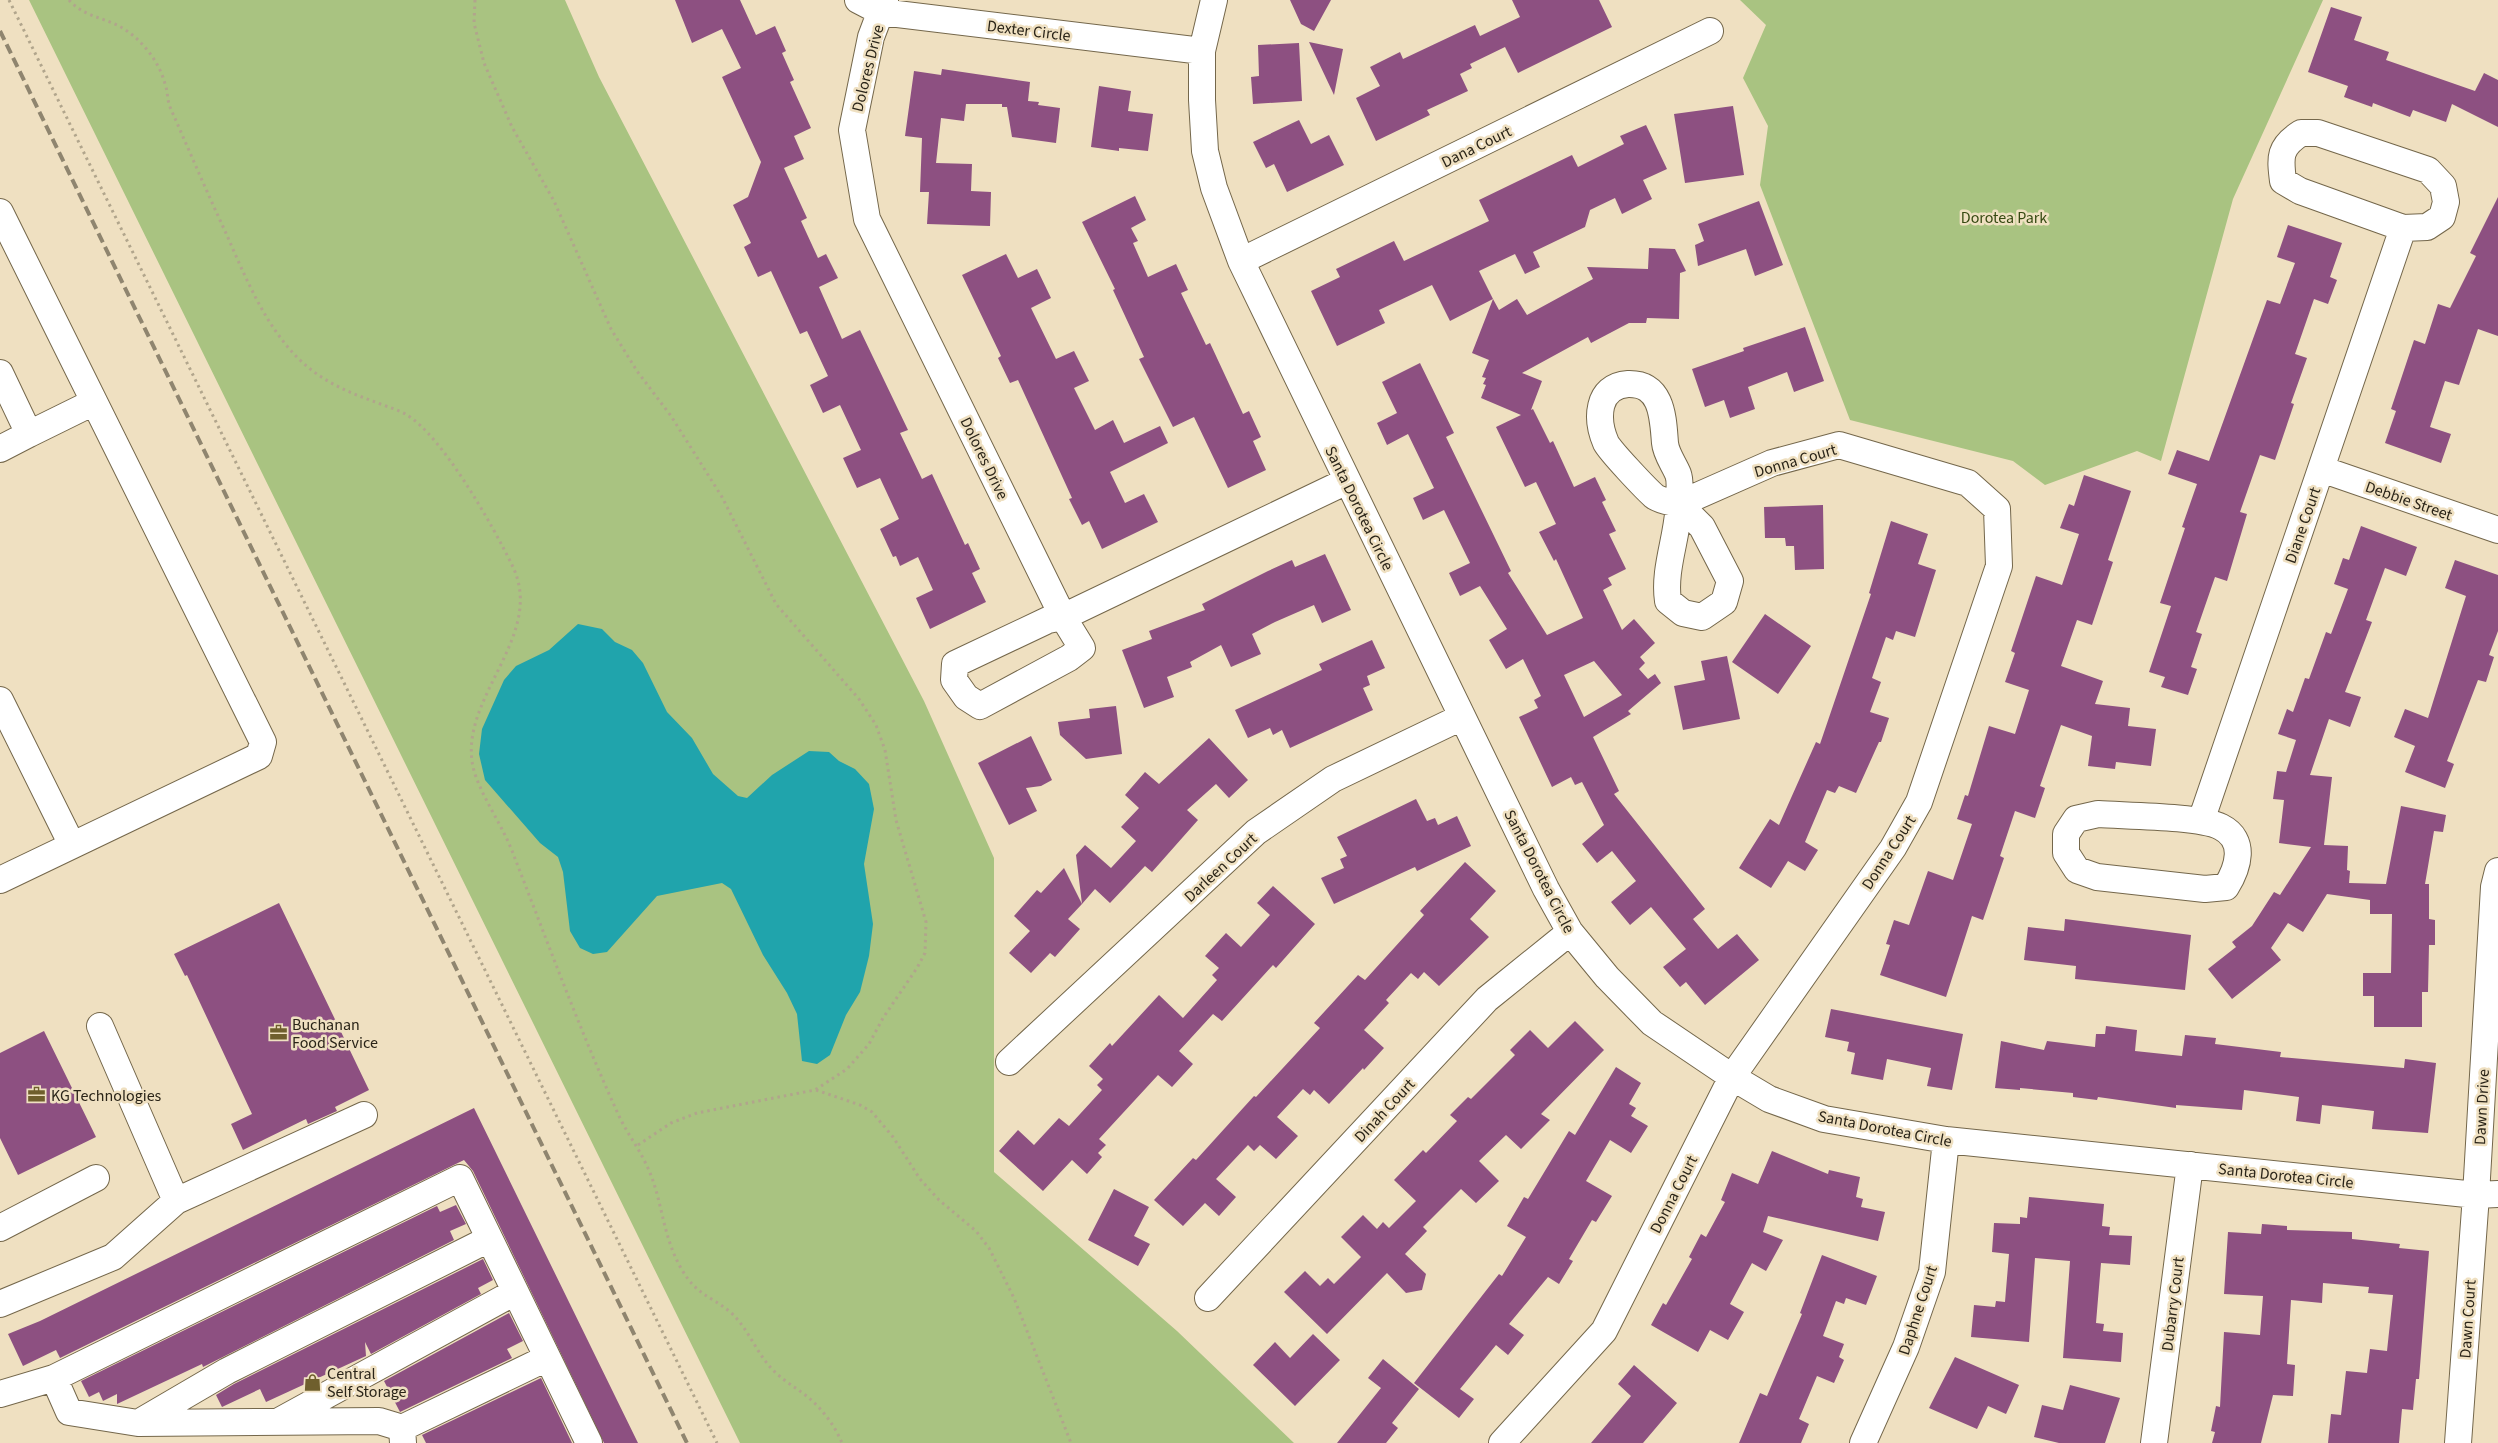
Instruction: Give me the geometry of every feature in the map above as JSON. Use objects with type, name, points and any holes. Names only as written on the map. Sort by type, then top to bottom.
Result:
[{"type":"street","name":"Dexter Circle","points":[[858,0],[883,6],[1202,50]]},
{"type":"street","name":"Santa Dorotea Circle","points":[[1214,0],[1202,50],[1202,100],[1206,151],[1214,188],[1241,261],[1546,889],[1570,932],[1607,978],[1652,1023],[1732,1077],[1769,1099],[1824,1119],[1946,1140],[2487,1195]]},
{"type":"street","name":"Dolores Drive","points":[[883,6],[871,37],[852,130],[867,218],[1063,617],[1347,481]]},
{"type":"street","name":"Dana Court","points":[[1241,261],[1710,32]]},
{"type":"street","points":[[2301,133],[2318,133],[2428,170],[2443,186],[2446,202],[2442,217],[2428,227],[2403,228],[2300,191],[2283,181],[2280,159],[2288,141],[2301,133]]},
{"type":"street","points":[[0,212],[263,742],[258,756],[0,880]]},
{"type":"street","name":"Diane Court","points":[[2201,821],[2403,228]]},
{"type":"street","points":[[0,373],[29,434]]},
{"type":"street","points":[[0,449],[94,402]]},
{"type":"street","name":"Donna Court","points":[[1502,1443],[1604,1331],[1732,1077],[1893,848],[1919,802],[1999,566],[1997,509],[1968,483],[1839,444],[1772,463],[1679,504]]},
{"type":"street","name":"Debbie Street","points":[[2321,469],[2498,530]]},
{"type":"street","points":[[0,700],[72,845]]},
{"type":"street","name":"Darleen Court","points":[[1010,1062],[1256,832],[1333,779],[1462,717]]},
{"type":"street","points":[[2098,814],[2201,821],[2222,827],[2236,842],[2239,856],[2234,874],[2226,887],[2205,889],[2097,877],[2077,870],[2066,853],[2066,834],[2076,819],[2098,814]]},
{"type":"street","name":"Dawn Drive","points":[[2487,1195],[2494,887],[2498,871]]},
{"type":"street","name":"Dinah Court","points":[[1208,1298],[1487,999],[1570,932]]},
{"type":"street","points":[[100,1026],[176,1201]]},
{"type":"street","points":[[0,1304],[113,1257],[176,1201],[364,1115]]},
{"type":"street","name":"Daphne Court","points":[[1864,1443],[1906,1347],[1932,1272],[1946,1140]]},
{"type":"street","name":"Dubarry Court","points":[[2154,1443],[2190,1165]]},
{"type":"street","points":[[0,1228],[96,1178]]},
{"type":"street","points":[[0,1394],[54,1378],[460,1178],[589,1443]]},
{"type":"street","name":"Dawn Court","points":[[2458,1443],[2487,1195]]},
{"type":"street","points":[[138,1423],[227,1371],[489,1239]]},
{"type":"street","points":[[278,1422],[515,1292]]},
{"type":"street","points":[[54,1378],[68,1412],[138,1423],[379,1421],[402,1435],[547,1358]]},
{"type":"path","points":[[9,0],[717,1443]]},
{"type":"path","points":[[69,0],[86,14],[117,25],[130,34],[156,61],[166,84],[170,107],[244,274],[274,328],[288,346],[303,363],[326,380],[345,391],[404,413],[422,426],[473,496],[513,567],[519,582],[521,599],[517,625],[498,675],[483,703],[471,738],[472,767],[484,796],[504,832],[560,977],[620,1118],[652,1176],[672,1251],[684,1273],[701,1293],[726,1309],[741,1323],[766,1362],[775,1372],[810,1398],[820,1409],[842,1443]]},
{"type":"path","points":[[475,0],[474,23],[484,63],[512,127],[554,201],[610,329],[637,371],[671,416],[722,497],[776,604],[860,699],[876,725],[885,750],[896,820],[926,922],[925,953],[908,984],[883,1018],[858,1058],[846,1069],[815,1090],[697,1113],[671,1123],[635,1147]]},
{"type":"path","points":[[815,1090],[860,1105],[872,1112],[893,1137],[920,1179],[939,1200],[976,1231],[989,1248],[1014,1298],[1071,1443]]},
{"type":"green space","points":[[29,0],[565,0],[599,77],[924,701],[994,858],[994,1172],[1177,1331],[1294,1443],[740,1443]]},
{"type":"green space","name":"Dorotea Park","points":[[1740,0],[2323,0],[2233,199],[2161,461],[2137,451],[2045,485],[2013,461],[1850,420],[1760,185],[1768,126],[1743,78],[1766,25]]},
{"type":"water","points":[[578,624],[602,629],[615,642],[632,650],[643,663],[667,712],[692,738],[713,774],[738,796],[747,798],[772,775],[809,751],[829,752],[839,761],[855,769],[869,784],[874,809],[864,864],[873,924],[869,956],[860,992],[846,1015],[830,1055],[817,1064],[802,1061],[797,1014],[787,993],[763,955],[731,889],[722,883],[657,896],[607,952],[593,954],[580,948],[570,931],[563,872],[558,857],[540,843],[485,780],[479,754],[482,729],[504,680],[516,666],[549,650]]},
{"type":"building","points":[[675,0],[740,0],[756,35],[775,26],[786,51],[782,53],[794,80],[790,82],[811,128],[794,136],[804,159],[784,168],[807,218],[801,221],[818,258],[826,254],[838,278],[819,287],[842,339],[860,330],[908,430],[900,433],[922,479],[932,474],[965,545],[968,543],[980,569],[972,573],[986,602],[930,629],[916,598],[933,590],[918,557],[900,566],[896,556],[893,557],[880,529],[899,519],[880,478],[857,488],[843,458],[861,450],[840,405],[823,413],[810,385],[828,376],[807,331],[800,334],[771,271],[758,277],[744,247],[751,243],[733,205],[748,197],[761,162],[722,77],[741,68],[722,29],[692,43]]},
{"type":"building","points":[[1290,0],[1331,0],[1314,31],[1301,24]]},
{"type":"building","points":[[1512,0],[1599,0],[1612,27],[1518,73],[1505,47],[1470,64],[1472,68],[1460,74],[1468,91],[1427,110],[1430,115],[1376,141],[1356,98],[1380,86],[1370,67],[1400,52],[1403,59],[1475,25],[1480,36],[1520,17]]},
{"type":"building","points":[[2331,7],[2362,17],[2354,40],[2389,52],[2386,60],[2475,91],[2484,73],[2498,80],[2498,127],[2452,104],[2446,122],[2413,110],[2410,117],[2373,103],[2372,107],[2344,97],[2348,86],[2308,72]]},
{"type":"building","points":[[1309,42],[1343,49],[1334,95]]},
{"type":"building","points":[[1299,43],[1302,101],[1253,104],[1251,77],[1259,76],[1258,45]]},
{"type":"building","points":[[942,69],[1030,82],[1028,101],[1039,102],[1038,105],[1060,108],[1056,143],[1012,137],[1007,107],[1002,107],[1002,104],[966,104],[964,121],[941,118],[936,163],[972,164],[971,191],[991,192],[990,226],[927,224],[929,192],[920,192],[922,138],[905,136],[914,71],[941,75]]},
{"type":"building","points":[[1099,86],[1131,91],[1128,111],[1153,114],[1148,151],[1119,148],[1119,151],[1091,147]]},
{"type":"building","points":[[1733,106],[1744,175],[1685,183],[1674,114]]},
{"type":"building","points":[[1299,120],[1311,144],[1329,135],[1344,165],[1287,192],[1274,164],[1266,168],[1253,142]]},
{"type":"building","points":[[1646,125],[1667,169],[1643,180],[1652,199],[1622,214],[1615,198],[1590,210],[1585,227],[1533,252],[1540,267],[1525,274],[1515,254],[1479,271],[1493,299],[1450,321],[1432,285],[1379,310],[1385,323],[1337,346],[1311,291],[1340,277],[1336,269],[1394,241],[1404,261],[1489,221],[1479,200],[1572,155],[1578,167],[1624,144],[1620,136]]},
{"type":"building","points":[[1135,196],[1146,220],[1131,228],[1138,241],[1133,243],[1148,277],[1176,264],[1188,290],[1181,293],[1206,345],[1210,343],[1243,414],[1249,411],[1261,437],[1253,441],[1266,470],[1228,488],[1194,417],[1173,427],[1139,359],[1144,357],[1113,290],[1115,289],[1082,222]]},
{"type":"building","points":[[2498,197],[2498,336],[2478,329],[2459,385],[2445,381],[2430,427],[2451,434],[2441,463],[2385,443],[2396,411],[2391,409],[2414,340],[2425,344],[2438,304],[2450,308],[2476,256],[2470,253]]},
{"type":"building","points":[[1759,201],[1783,265],[1755,276],[1746,249],[1698,266],[1695,245],[1704,241],[1698,224]]},
{"type":"building","points":[[2288,225],[2342,243],[2330,277],[2337,280],[2328,304],[2314,299],[2295,354],[2307,358],[2291,403],[2294,404],[2275,460],[2260,455],[2240,512],[2247,514],[2227,581],[2215,577],[2196,632],[2202,634],[2191,667],[2197,669],[2188,695],[2161,687],[2165,677],[2149,672],[2171,606],[2160,603],[2185,528],[2182,527],[2197,484],[2168,474],[2177,450],[2209,461],[2267,300],[2280,304],[2295,263],[2277,257]]},
{"type":"building","points":[[1649,248],[1675,249],[1686,271],[1680,273],[1679,319],[1647,318],[1646,323],[1629,323],[1591,343],[1588,337],[1522,373],[1542,381],[1531,410],[1533,409],[1550,443],[1553,441],[1574,487],[1595,477],[1606,500],[1602,502],[1616,531],[1609,534],[1626,569],[1608,578],[1612,585],[1603,590],[1622,630],[1634,619],[1655,643],[1640,657],[1645,663],[1639,669],[1648,679],[1655,674],[1661,683],[1628,711],[1631,714],[1593,737],[1619,791],[1614,794],[1705,909],[1693,919],[1718,949],[1737,934],[1759,960],[1705,1005],[1686,982],[1680,987],[1663,967],[1686,949],[1651,907],[1630,925],[1611,902],[1636,881],[1612,851],[1597,863],[1582,844],[1604,825],[1582,782],[1575,785],[1571,777],[1552,787],[1519,717],[1538,708],[1534,700],[1541,696],[1523,659],[1506,669],[1489,640],[1507,629],[1480,586],[1460,596],[1449,573],[1470,563],[1444,510],[1423,520],[1413,498],[1434,488],[1408,434],[1387,445],[1377,423],[1397,413],[1382,382],[1420,363],[1454,433],[1446,437],[1511,571],[1508,573],[1547,635],[1583,618],[1556,559],[1554,561],[1539,532],[1556,524],[1536,482],[1525,487],[1496,427],[1521,415],[1481,398],[1486,385],[1483,384],[1486,378],[1482,377],[1489,360],[1472,353],[1493,299],[1499,310],[1517,299],[1527,315],[1593,279],[1587,267],[1648,269]],"holes":[[[1594,661],[1622,695],[1584,717],[1564,675]]]},
{"type":"building","points":[[1006,254],[1018,278],[1037,269],[1051,298],[1031,308],[1056,359],[1074,351],[1089,381],[1074,388],[1095,430],[1113,420],[1124,443],[1160,426],[1168,443],[1110,472],[1125,503],[1144,494],[1158,522],[1102,549],[1089,521],[1082,525],[1069,499],[1072,498],[1018,380],[1010,383],[998,358],[1001,356],[962,275]]},
{"type":"building","points":[[1805,327],[1824,381],[1794,392],[1787,372],[1748,387],[1755,409],[1730,418],[1724,400],[1705,407],[1692,369],[1744,351],[1743,348]]},
{"type":"building","points":[[2084,475],[2131,491],[2108,560],[2113,562],[2092,625],[2077,620],[2061,666],[2103,681],[2095,704],[2130,708],[2128,726],[2156,729],[2151,766],[2116,762],[2115,769],[2088,766],[2092,736],[2061,725],[2040,786],[2045,788],[2035,818],[2015,811],[2000,856],[2004,858],[1983,920],[1972,916],[1946,997],[1880,975],[1890,945],[1886,944],[1894,920],[1909,925],[1928,871],[1953,880],[1972,824],[1957,819],[1965,795],[1968,796],[1989,726],[2015,734],[2029,690],[2005,682],[2015,653],[2011,651],[2036,576],[2062,585],[2079,534],[2060,528],[2069,504],[2074,506]]},
{"type":"building","points":[[1823,505],[1824,569],[1795,570],[1794,546],[1786,546],[1785,538],[1765,538],[1764,507]]},
{"type":"building","points":[[1891,521],[1928,534],[1918,564],[1936,570],[1915,637],[1896,631],[1893,640],[1886,637],[1872,678],[1881,682],[1870,712],[1889,718],[1881,742],[1879,742],[1856,793],[1839,786],[1835,793],[1827,790],[1805,842],[1818,850],[1805,871],[1788,861],[1771,888],[1739,868],[1770,819],[1779,825],[1816,742],[1820,744],[1871,594],[1869,593]]},
{"type":"building","points":[[2361,526],[2417,547],[2406,576],[2385,568],[2366,620],[2372,622],[2345,692],[2361,697],[2350,727],[2329,719],[2310,775],[2332,777],[2324,845],[2348,846],[2347,870],[2350,871],[2349,883],[2386,884],[2401,806],[2446,815],[2443,832],[2434,831],[2425,884],[2429,884],[2429,919],[2435,920],[2435,945],[2429,945],[2428,992],[2422,992],[2422,1027],[2374,1027],[2374,996],[2363,996],[2363,973],[2391,973],[2392,914],[2370,914],[2370,900],[2327,894],[2303,932],[2288,923],[2271,948],[2281,960],[2232,999],[2208,969],[2236,947],[2232,942],[2252,926],[2274,892],[2280,895],[2311,847],[2279,843],[2284,800],[2273,799],[2277,771],[2286,772],[2296,740],[2278,734],[2287,709],[2293,712],[2305,678],[2309,679],[2326,632],[2331,634],[2348,589],[2334,584],[2343,558],[2349,560]]},
{"type":"building","points":[[1325,554],[1351,610],[1322,623],[1314,605],[1275,622],[1252,634],[1261,654],[1231,667],[1221,645],[1190,662],[1192,667],[1167,677],[1174,697],[1144,708],[1122,650],[1152,639],[1149,631],[1205,610],[1202,604],[1268,571],[1292,560],[1295,567]]},
{"type":"building","points":[[2455,560],[2498,575],[2498,631],[2489,655],[2494,657],[2486,682],[2478,680],[2447,761],[2454,764],[2445,788],[2405,772],[2415,746],[2394,737],[2405,709],[2428,718],[2466,596],[2445,588]]},
{"type":"building","points":[[1765,614],[1811,646],[1778,694],[1732,662]]},
{"type":"building","points":[[1372,640],[1385,668],[1367,676],[1370,685],[1363,688],[1373,710],[1290,748],[1282,730],[1273,735],[1270,728],[1248,738],[1235,710],[1322,670],[1319,664]]},
{"type":"building","points":[[1727,656],[1740,719],[1683,730],[1674,686],[1705,680],[1701,661]]},
{"type":"building","points":[[1116,706],[1122,754],[1086,759],[1060,735],[1058,722],[1090,718],[1089,709]]},
{"type":"building","points":[[1031,736],[1052,780],[1041,786],[1026,788],[1037,811],[1009,825],[978,763]]},
{"type":"building","points":[[1209,738],[1248,780],[1229,798],[1216,784],[1187,810],[1198,820],[1152,872],[1145,866],[1110,903],[1095,889],[1082,904],[1076,855],[1085,845],[1111,868],[1136,841],[1121,827],[1139,808],[1125,795],[1145,772],[1159,784]]},
{"type":"building","points":[[1416,799],[1427,821],[1435,818],[1438,825],[1457,816],[1471,846],[1417,871],[1415,867],[1334,904],[1321,878],[1344,868],[1340,859],[1347,856],[1337,837]]},
{"type":"building","points":[[1465,862],[1496,891],[1470,919],[1489,937],[1439,986],[1424,972],[1418,979],[1411,973],[1386,1000],[1389,1003],[1364,1030],[1384,1048],[1329,1104],[1314,1090],[1310,1095],[1303,1089],[1277,1117],[1298,1136],[1276,1159],[1260,1145],[1254,1151],[1248,1145],[1216,1179],[1236,1197],[1219,1216],[1205,1203],[1183,1226],[1154,1200],[1193,1158],[1196,1160],[1254,1096],[1256,1097],[1320,1028],[1314,1023],[1358,975],[1365,980],[1424,915],[1420,911]]},
{"type":"building","points":[[1064,868],[1082,904],[1068,919],[1080,929],[1055,957],[1050,953],[1031,973],[1009,953],[1030,931],[1014,916],[1037,890],[1041,893]]},
{"type":"building","points":[[1273,886],[1315,924],[1276,968],[1273,965],[1222,1021],[1213,1014],[1179,1051],[1193,1064],[1172,1087],[1158,1075],[1099,1139],[1106,1145],[1098,1153],[1102,1157],[1087,1174],[1072,1160],[1043,1191],[999,1151],[1018,1130],[1034,1145],[1059,1118],[1069,1126],[1102,1090],[1097,1085],[1103,1079],[1089,1066],[1110,1043],[1112,1046],[1159,995],[1183,1018],[1217,980],[1212,975],[1219,968],[1205,956],[1226,933],[1241,947],[1270,915],[1257,903]]},
{"type":"building","name":"Buchanan Food Service","points":[[279,903],[369,1090],[335,1107],[337,1111],[308,1124],[306,1119],[243,1150],[231,1124],[252,1114],[187,975],[185,976],[174,954]]},
{"type":"building","points":[[2065,919],[2191,935],[2185,990],[2075,979],[2076,966],[2024,960],[2028,927],[2064,931]]},
{"type":"building","points":[[1831,1009],[1963,1034],[1952,1090],[1927,1086],[1931,1068],[1887,1059],[1883,1080],[1851,1074],[1855,1053],[1847,1051],[1849,1042],[1825,1037]]},
{"type":"building","points":[[1575,1021],[1604,1050],[1541,1114],[1550,1120],[1521,1149],[1506,1135],[1479,1161],[1499,1181],[1476,1203],[1461,1189],[1423,1227],[1427,1231],[1405,1254],[1426,1274],[1422,1290],[1406,1293],[1387,1273],[1327,1334],[1284,1292],[1305,1271],[1320,1286],[1328,1278],[1334,1284],[1361,1257],[1341,1237],[1363,1215],[1377,1229],[1383,1222],[1389,1228],[1416,1201],[1394,1180],[1423,1150],[1426,1153],[1457,1121],[1450,1115],[1468,1097],[1471,1099],[1515,1055],[1510,1050],[1530,1030],[1548,1048]]},
{"type":"building","points":[[2106,1026],[2137,1030],[2135,1051],[2182,1056],[2185,1035],[2216,1038],[2215,1044],[2281,1052],[2280,1057],[2404,1068],[2405,1059],[2436,1063],[2428,1133],[2372,1129],[2374,1111],[2322,1105],[2320,1124],[2296,1121],[2299,1097],[2244,1090],[2242,1110],[2176,1105],[2176,1108],[2098,1097],[2097,1100],[2073,1097],[2073,1093],[2020,1088],[2020,1090],[1995,1088],[2001,1041],[2044,1050],[2047,1041],[2095,1047],[2096,1034],[2105,1034]]},
{"type":"building","name":"KG Technologies","points":[[44,1031],[96,1137],[18,1175],[0,1138],[0,1053]]},
{"type":"building","points":[[1616,1067],[1641,1083],[1629,1104],[1636,1108],[1631,1116],[1648,1126],[1631,1153],[1610,1140],[1586,1181],[1612,1196],[1596,1222],[1592,1220],[1569,1259],[1573,1261],[1559,1284],[1548,1277],[1509,1324],[1524,1335],[1508,1355],[1496,1345],[1460,1389],[1474,1399],[1459,1418],[1414,1383],[1499,1274],[1502,1276],[1526,1237],[1507,1226],[1524,1197],[1528,1199],[1569,1131],[1575,1135]]},
{"type":"building","points":[[474,1108],[638,1443],[604,1443],[473,1171],[464,1160],[60,1358],[56,1350],[23,1366],[8,1334],[40,1321]]},
{"type":"building","points":[[1772,1151],[1828,1174],[1829,1170],[1860,1177],[1856,1197],[1863,1199],[1861,1207],[1885,1212],[1878,1241],[1768,1216],[1763,1232],[1783,1240],[1766,1271],[1752,1263],[1730,1304],[1744,1312],[1728,1340],[1710,1330],[1698,1352],[1651,1325],[1663,1303],[1666,1305],[1692,1259],[1689,1257],[1701,1234],[1706,1237],[1725,1202],[1721,1200],[1732,1173],[1758,1184]]},
{"type":"building","points":[[1114,1189],[1149,1207],[1134,1236],[1150,1244],[1138,1266],[1088,1240]]},
{"type":"building","points":[[2029,1197],[2104,1204],[2102,1226],[2110,1227],[2109,1235],[2132,1236],[2130,1265],[2101,1263],[2096,1323],[2104,1324],[2103,1331],[2123,1333],[2121,1362],[2063,1358],[2070,1261],[2035,1258],[2029,1342],[1971,1337],[1974,1305],[1995,1307],[1996,1301],[2005,1302],[2009,1254],[1992,1252],[1994,1223],[2020,1224],[2020,1217],[2027,1218]]},
{"type":"building","points":[[456,1205],[466,1224],[450,1231],[454,1240],[203,1367],[202,1364],[117,1404],[117,1394],[103,1401],[99,1392],[89,1397],[81,1381],[437,1206],[440,1212]]},
{"type":"building","points":[[2262,1224],[2287,1226],[2287,1230],[2352,1232],[2352,1239],[2400,1244],[2399,1248],[2429,1251],[2419,1379],[2416,1379],[2413,1410],[2402,1409],[2399,1443],[2328,1443],[2331,1414],[2341,1415],[2346,1371],[2367,1373],[2370,1349],[2387,1351],[2393,1295],[2368,1293],[2369,1287],[2323,1283],[2322,1303],[2291,1300],[2287,1364],[2295,1365],[2293,1396],[2273,1395],[2261,1443],[2212,1443],[2215,1432],[2211,1431],[2216,1406],[2220,1407],[2224,1332],[2260,1335],[2263,1296],[2224,1294],[2228,1232],[2261,1234]]},
{"type":"building","points":[[1822,1255],[1877,1276],[1866,1305],[1846,1298],[1844,1304],[1836,1301],[1823,1336],[1844,1344],[1839,1357],[1844,1360],[1834,1383],[1817,1376],[1799,1419],[1809,1424],[1801,1443],[1739,1443],[1760,1393],[1767,1396],[1802,1314],[1800,1313]]},
{"type":"building","points":[[483,1259],[493,1280],[478,1288],[481,1294],[371,1354],[365,1342],[366,1356],[266,1402],[260,1389],[222,1407],[216,1395],[234,1384]]},
{"type":"building","points":[[509,1313],[523,1341],[507,1349],[512,1358],[400,1412],[384,1381]]},
{"type":"building","points":[[1313,1334],[1340,1360],[1295,1406],[1253,1365],[1275,1342],[1290,1358]]},
{"type":"building","points":[[1955,1357],[2019,1385],[2006,1414],[1988,1406],[1977,1429],[1929,1408]]},
{"type":"building","points":[[1383,1359],[1419,1389],[1392,1423],[1398,1428],[1386,1443],[1337,1443],[1381,1388],[1368,1378]]},
{"type":"building","points":[[1634,1365],[1677,1403],[1643,1443],[1591,1443],[1631,1396],[1618,1384]]},
{"type":"building","points":[[541,1378],[572,1443],[426,1443],[422,1435]]},
{"type":"building","points":[[2070,1385],[2120,1398],[2105,1443],[2059,1443],[2034,1437],[2042,1405],[2063,1410]]},
{"type":"railway","points":[[0,31],[687,1443]]},
{"type":"place","name":"Buchanan Food Service","points":[[278,1033]]},
{"type":"place","name":"KG Technologies","points":[[37,1095]]},
{"type":"place","name":"Central Self Storage","points":[[313,1382]]}]
